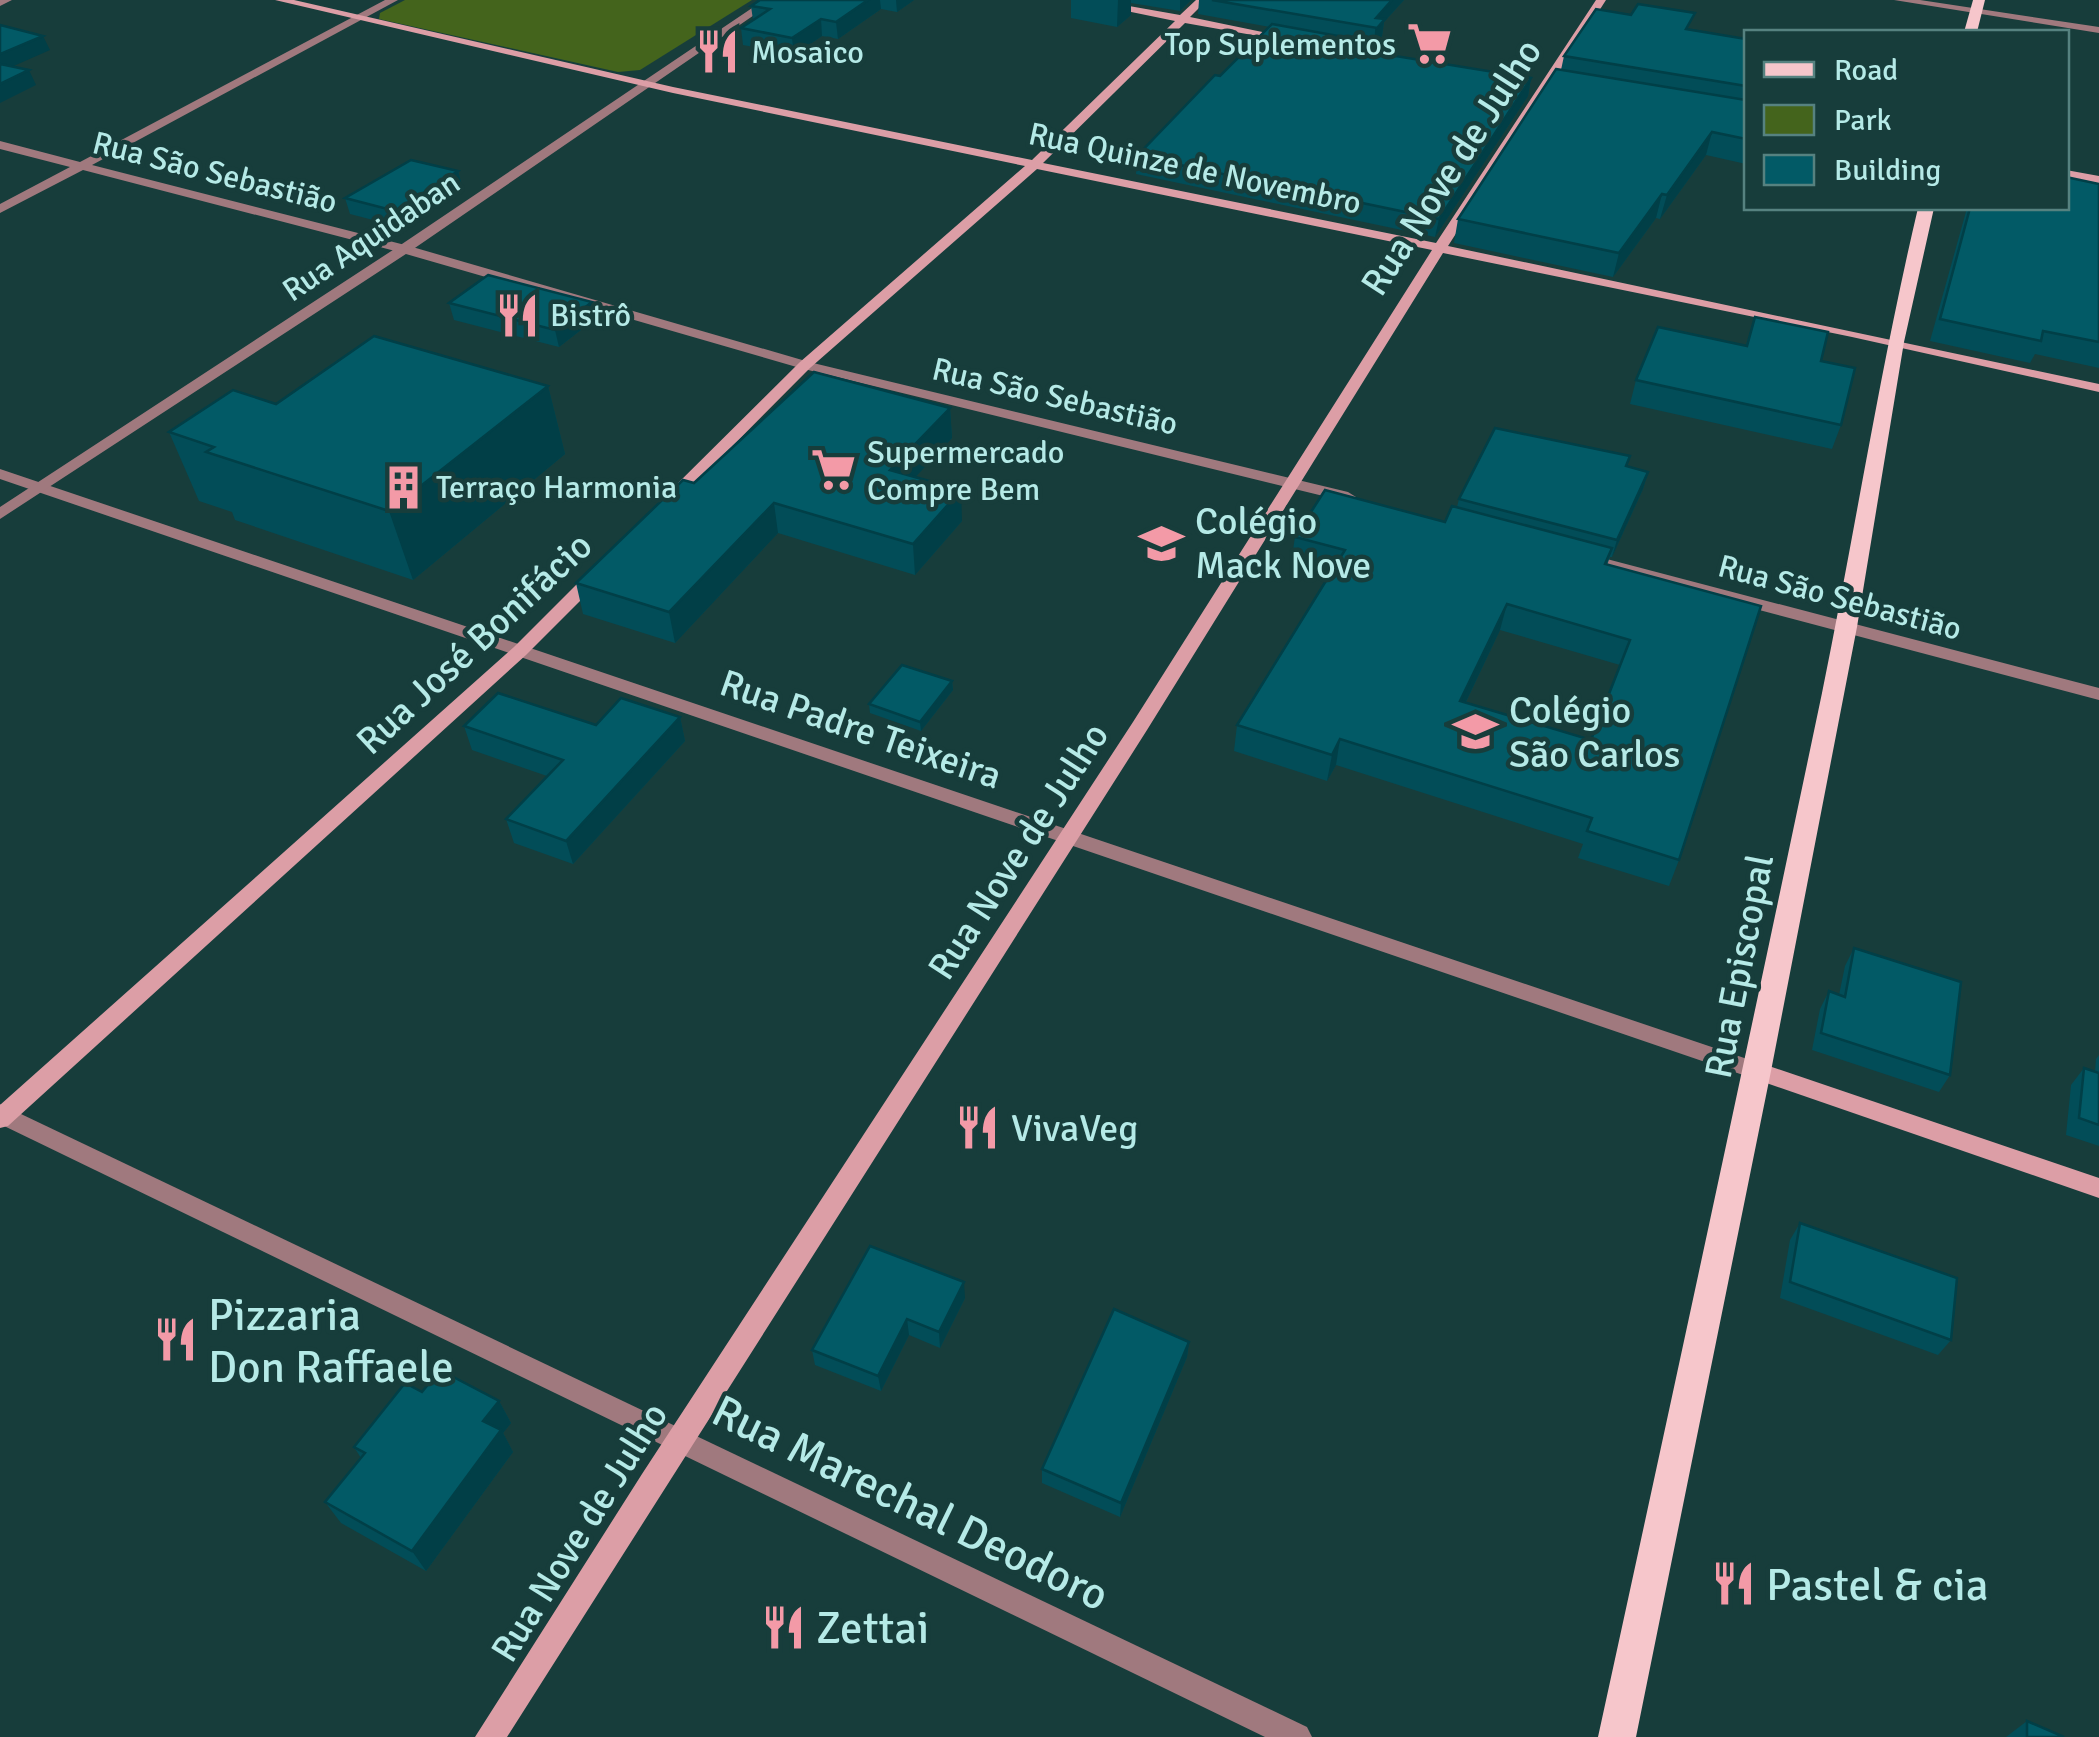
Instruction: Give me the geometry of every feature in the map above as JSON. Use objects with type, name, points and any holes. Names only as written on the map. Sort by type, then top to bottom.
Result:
[{"type":"main road","name":"Rua Quinze de Novembro","points":[[280,0],[644,83],[1439,246],[2099,388]]},
{"type":"main road","points":[[1078,0],[1303,41]]},
{"type":"main road","points":[[656,514],[804,365],[1035,164],[1202,0]]},
{"type":"main road","name":"Rua Nove de Julho","points":[[490,1737],[1070,836],[1439,246],[1601,0]]},
{"type":"main road","points":[[1971,30],[1978,6]]},
{"type":"main road","points":[[2069,175],[2099,180]]},
{"type":"main road","name":"Rua Episcopal","points":[[1617,1737],[1757,1070],[1846,627],[1895,342],[1926,210]]},
{"type":"main road","name":"Rua José Bonifácio","points":[[2,1116],[520,650],[601,569]]},
{"type":"main road","points":[[1757,1070],[2099,1188]]},
{"type":"street","points":[[0,3],[7,0]]},
{"type":"street","points":[[0,209],[393,0]]},
{"type":"street","name":"Rua Aquidaban","points":[[0,514],[404,249],[771,0]]},
{"type":"street","points":[[1899,0],[1978,6],[2099,30]]},
{"type":"street","name":"Rua São Sebastião","points":[[0,145],[404,249],[804,365],[1372,503]]},
{"type":"street","name":"Rua Padre Teixeira","points":[[0,474],[1757,1070]]},
{"type":"street","name":"Rua São Sebastião","points":[[1564,553],[2099,694]]},
{"type":"street","name":"Rua Marechal Deodoro","points":[[2,1116],[635,1420],[680,1437],[1298,1737]]},
{"type":"green space","points":[[405,0],[752,0],[640,70],[618,72],[379,19],[380,13]]},
{"type":"building","points":[[760,0],[868,0],[836,22],[821,19],[792,38],[741,28],[770,9],[751,6]]},
{"type":"building","points":[[1212,0],[1392,0],[1376,18],[1385,19],[1377,28]]},
{"type":"building","points":[[1638,4],[1695,13],[1686,29],[1744,39],[1744,86],[1564,56],[1596,9],[1631,15]]},
{"type":"building","points":[[1272,24],[1366,41],[1358,50],[1531,78],[1439,219],[1137,156],[1215,75],[1220,76]]},
{"type":"building","points":[[0,25],[43,36],[0,54]]},
{"type":"building","points":[[0,64],[29,70],[0,84]]},
{"type":"building","points":[[1556,69],[1744,100],[1744,139],[1712,132],[1619,253],[1458,219]]},
{"type":"building","points":[[411,160],[458,171],[395,211],[345,198]]},
{"type":"building","points":[[2069,178],[2099,184],[2099,342],[2043,331],[2041,341],[1940,319],[1969,210],[2069,210]]},
{"type":"building","points":[[488,275],[592,302],[555,330],[449,303]]},
{"type":"building","points":[[1755,317],[1828,332],[1821,361],[1855,368],[1841,425],[1636,380],[1658,327],[1747,346]]},
{"type":"building","points":[[374,336],[548,386],[389,511],[206,452],[214,447],[169,432],[233,390],[276,404]]},
{"type":"building","points":[[814,372],[950,408],[890,470],[961,490],[913,544],[774,503],[669,612],[576,583],[683,480],[694,483]]},
{"type":"building","points":[[1495,428],[1630,456],[1626,466],[1648,472],[1617,540],[1459,499]]},
{"type":"building","points":[[1325,490],[1445,522],[1452,506],[1612,548],[1605,564],[1761,606],[1679,860],[1587,831],[1592,818],[1340,739],[1332,755],[1237,725],[1345,550],[1295,537]],"holes":[[[1507,604],[1630,640],[1591,740],[1460,701]]]},
{"type":"building","points":[[902,665],[952,681],[920,722],[869,704]]},
{"type":"building","points":[[498,693],[596,725],[621,698],[680,717],[566,841],[506,819],[563,760],[464,726]]},
{"type":"building","points":[[1854,948],[1961,982],[1950,1075],[1821,1033],[1829,991],[1845,997]]},
{"type":"building","points":[[2084,1068],[2099,1073],[2099,1125],[2079,1118]]},
{"type":"building","points":[[1800,1223],[1957,1278],[1951,1340],[1790,1282]]},
{"type":"building","points":[[870,1246],[964,1282],[939,1332],[907,1319],[878,1376],[812,1350]]},
{"type":"building","points":[[1114,1309],[1189,1342],[1121,1503],[1042,1469]]},
{"type":"building","points":[[440,1370],[499,1401],[483,1421],[501,1430],[412,1551],[325,1502],[365,1453],[354,1447],[405,1383],[422,1392]]},
{"type":"building","points":[[2027,1721],[2064,1737],[2027,1737]]},
{"type":"place","name":"Top Suplementos","points":[[1429,44]]},
{"type":"place","name":"Mosaico","points":[[718,52]]},
{"type":"place","name":"Bistrô","points":[[517,315]]},
{"type":"place","name":"Supermercado Compre Bem","points":[[834,470]]},
{"type":"place","name":"Terraço Harmonia","points":[[403,487]]},
{"type":"place","name":"Colégio Mack Nove","points":[[1162,543]]},
{"type":"place","name":"Colégio São Carlos","points":[[1476,732]]},
{"type":"place","name":"VivaVeg","points":[[978,1128]]},
{"type":"place","name":"Pizzaria Don Raffaele","points":[[175,1340]]},
{"type":"place","name":"Pastel & cia","points":[[1733,1584]]},
{"type":"place","name":"Zettai","points":[[783,1627]]}]
